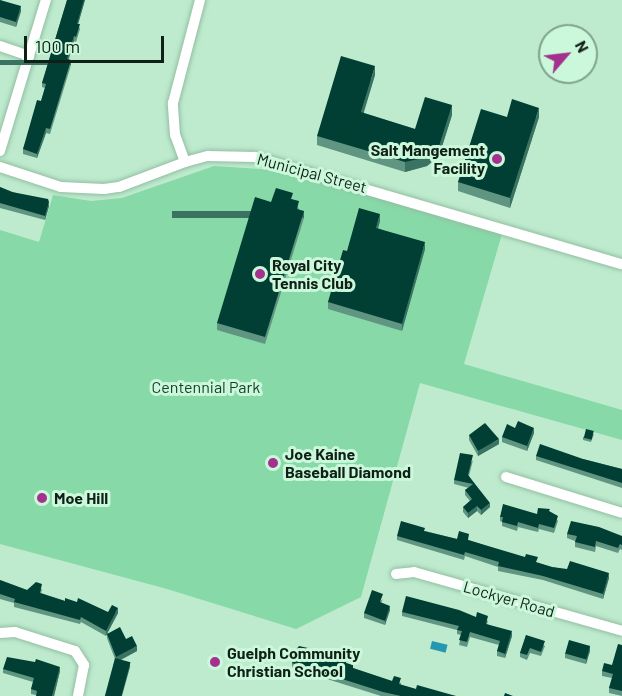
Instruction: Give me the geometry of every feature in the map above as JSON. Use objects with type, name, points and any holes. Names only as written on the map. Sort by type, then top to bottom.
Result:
[{"type":"street","points":[[0,151],[46,0]]},
{"type":"street","points":[[185,162],[175,135],[173,103],[200,0]]},
{"type":"street","points":[[0,46],[29,56]]},
{"type":"street","name":"Municipal Street","points":[[0,168],[61,187],[104,189],[139,181],[185,162],[208,156],[233,154],[255,157],[622,264]]},
{"type":"street","points":[[506,477],[622,513]]},
{"type":"street","name":"Lockyer Road","points":[[396,574],[414,572],[622,631]]},
{"type":"street","points":[[0,633],[15,632],[75,651],[81,658],[84,672],[78,696]]},
{"type":"green space","name":"Centennial Park","points":[[214,166],[331,174],[502,234],[464,364],[622,410],[622,440],[420,383],[361,597],[296,629],[167,589],[0,544],[0,230],[39,242],[53,195],[91,201],[122,198]]},
{"type":"water","points":[[432,641],[448,645],[446,653],[430,649]]},
{"type":"building","points":[[0,0],[21,6],[16,22],[0,17]]},
{"type":"building","points":[[67,0],[84,0],[77,24],[80,24],[67,59],[71,60],[50,129],[46,128],[37,154],[23,149],[37,100],[41,101],[46,84],[42,83]]},
{"type":"building","points":[[341,56],[375,66],[361,112],[415,129],[425,97],[452,105],[439,146],[427,157],[405,162],[317,136]]},
{"type":"building","name":"Salt Mangement Facility","points":[[512,99],[539,108],[510,198],[458,182],[481,109],[507,117]]},
{"type":"building","points":[[0,187],[12,192],[48,199],[45,216],[0,203]]},
{"type":"building","name":"Royal City Tennis Club","points":[[276,188],[293,193],[291,199],[299,201],[297,209],[304,211],[265,337],[217,323],[255,197],[271,202]]},
{"type":"building","points":[[359,208],[380,214],[376,228],[425,242],[402,324],[328,302],[343,250],[347,251]]},
{"type":"building","points":[[518,421],[534,428],[527,446],[502,437],[507,424],[515,428]]},
{"type":"building","points":[[485,423],[499,439],[478,451],[469,435]]},
{"type":"building","points":[[586,429],[594,431],[592,440],[584,438]]},
{"type":"building","points":[[540,444],[583,459],[622,469],[622,483],[536,456]]},
{"type":"building","points":[[460,453],[473,455],[468,475],[490,503],[481,510],[477,506],[468,513],[463,507],[472,499],[465,490],[473,484],[454,480]]},
{"type":"building","points":[[503,504],[537,514],[538,508],[550,509],[549,511],[558,516],[554,528],[539,524],[538,528],[518,522],[517,526],[502,522],[503,517],[500,517]]},
{"type":"building","points":[[401,521],[425,528],[424,531],[457,539],[459,531],[469,534],[468,540],[525,557],[526,554],[538,557],[536,562],[552,567],[567,569],[570,561],[609,573],[603,594],[543,576],[498,566],[499,562],[465,552],[464,555],[397,536]]},
{"type":"building","points":[[571,521],[599,527],[622,536],[622,545],[620,544],[618,548],[596,541],[595,547],[575,542],[577,536],[567,534]]},
{"type":"building","points":[[0,580],[27,590],[36,582],[42,584],[40,593],[65,601],[65,598],[77,602],[78,598],[108,612],[112,605],[118,608],[106,631],[81,617],[80,620],[14,602],[15,599],[0,594]]},
{"type":"building","points":[[372,590],[383,594],[380,602],[390,606],[385,621],[364,613]]},
{"type":"building","points":[[406,596],[459,610],[476,617],[477,612],[488,616],[486,624],[512,631],[505,654],[497,651],[500,641],[470,632],[467,642],[459,640],[462,631],[457,630],[459,626],[402,612]]},
{"type":"building","points":[[120,627],[126,639],[132,636],[137,646],[116,657],[107,634]]},
{"type":"building","points":[[526,635],[545,641],[541,652],[530,648],[527,655],[520,653]]},
{"type":"building","points":[[569,640],[590,646],[586,660],[565,653]]},
{"type":"building","points":[[618,644],[622,645],[622,691],[609,688],[613,674],[602,671],[604,663],[612,665]]},
{"type":"building","points":[[299,646],[308,648],[306,656],[325,661],[328,652],[347,658],[346,663],[353,665],[353,668],[392,681],[394,676],[401,678],[399,684],[416,689],[417,685],[456,696],[401,696],[292,663]]},
{"type":"building","points":[[7,657],[35,662],[36,659],[60,667],[52,696],[36,696],[37,691],[31,689],[34,678],[3,669]]},
{"type":"building","points":[[115,658],[130,662],[121,696],[105,696]]},
{"type":"place","name":"Salt Mangement Facility","points":[[497,159]]},
{"type":"place","name":"Royal City Tennis Club","points":[[260,274]]},
{"type":"place","name":"Joe Kaine Baseball Diamond","points":[[273,463]]},
{"type":"place","name":"Moe Hill","points":[[42,498]]},
{"type":"place","name":"Guelph Community Christian School","points":[[215,662]]}]
